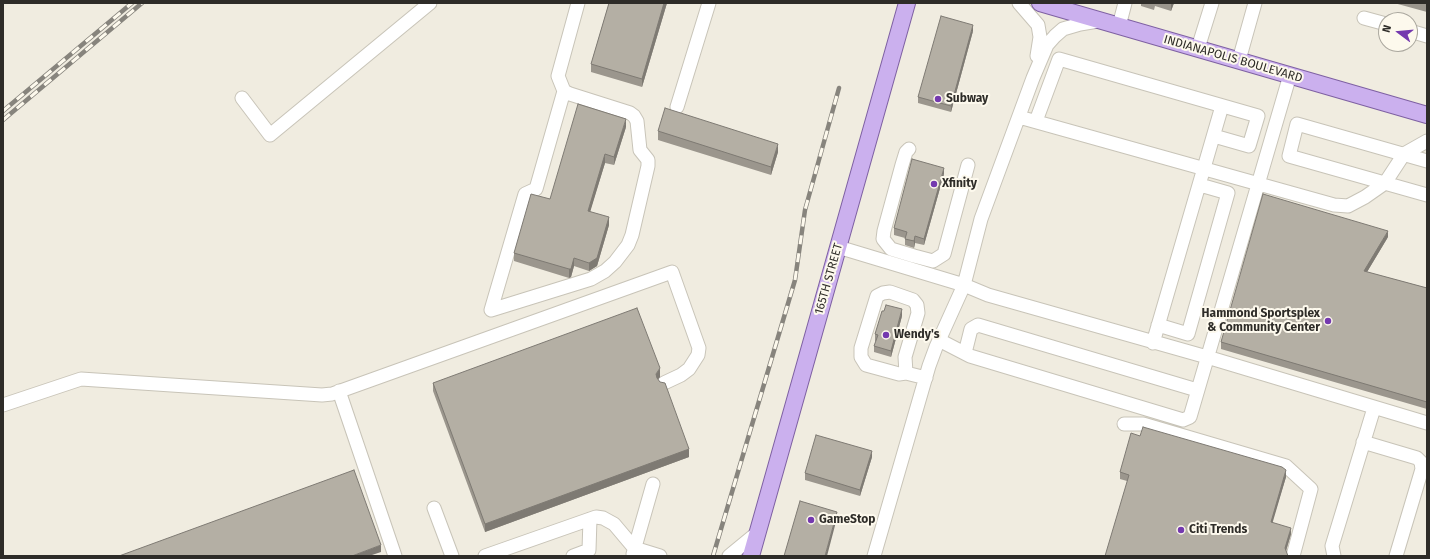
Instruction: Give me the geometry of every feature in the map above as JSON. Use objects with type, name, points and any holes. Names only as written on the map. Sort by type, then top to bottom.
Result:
[{"type":"main road","name":"165TH STREET","points":[[751,556],[907,3]]},
{"type":"main road","name":"INDIANAPOLIS BOULEVARD","points":[[1040,3],[1076,8],[1100,20],[1119,26],[1427,115]]},
{"type":"lane","points":[[242,98],[270,135],[430,3]]},
{"type":"lane","points":[[564,90],[536,189],[525,194],[491,310],[595,277],[615,262],[628,245],[632,235],[648,166],[648,160],[640,150],[637,120],[630,113],[570,94],[564,90],[560,83],[558,70],[578,3]]},
{"type":"lane","points":[[677,107],[709,3]]},
{"type":"lane","points":[[1019,3],[1038,25],[1040,37],[1033,78]]},
{"type":"lane","points":[[1119,26],[1125,3]]},
{"type":"lane","points":[[1198,48],[1212,3]]},
{"type":"lane","points":[[1239,60],[1255,3]]},
{"type":"lane","points":[[1364,18],[1378,22]]},
{"type":"lane","points":[[874,556],[926,378],[939,340],[964,285],[981,219],[1033,78],[1048,45],[1055,36],[1063,30],[1080,24],[1100,20]]},
{"type":"lane","points":[[1036,121],[1059,59],[1258,116],[1249,146],[1214,136]]},
{"type":"lane","points":[[939,340],[965,353],[1183,420],[1190,417],[1290,75]]},
{"type":"lane","points":[[1153,343],[1205,169],[1222,106]]},
{"type":"lane","points":[[1019,117],[1334,206],[1348,206],[1385,183],[1404,154],[1427,141]]},
{"type":"lane","points":[[1427,161],[1297,124],[1289,156],[1427,196]]},
{"type":"lane","points":[[909,149],[906,152],[902,165],[884,231],[883,239],[891,250],[933,261],[944,254],[968,165]]},
{"type":"lane","points":[[1158,325],[1188,334],[1228,193],[1200,185]]},
{"type":"lane","points":[[838,247],[964,285],[988,295],[1153,343],[1207,357],[1427,423]]},
{"type":"lane","points":[[3,405],[81,379],[322,395],[339,391],[672,272],[698,348],[698,355],[689,369],[681,375],[664,383]]},
{"type":"lane","points":[[906,373],[905,357],[918,313],[917,305],[913,300],[890,292],[883,293],[877,296],[861,348],[861,357],[866,365],[899,374],[906,373],[926,378]]},
{"type":"lane","points":[[965,353],[971,329],[978,325],[1197,390]]},
{"type":"lane","points":[[339,391],[395,556]]},
{"type":"lane","points":[[1334,556],[1332,546],[1374,408]]},
{"type":"lane","points":[[1124,424],[1143,424],[1286,466],[1311,489],[1293,556]]},
{"type":"lane","points":[[1364,442],[1417,458],[1421,462],[1422,469],[1396,556]]},
{"type":"lane","points":[[636,553],[653,484]]},
{"type":"lane","points":[[434,508],[452,556]]},
{"type":"lane","points":[[573,556],[589,550],[590,518]]},
{"type":"lane","points":[[485,556],[517,551],[590,518],[603,518],[609,520],[636,553],[660,556]]},
{"type":"lane","points":[[729,556],[757,534]]},
{"type":"building","points":[[609,3],[664,3],[642,79],[591,64]]},
{"type":"building","points":[[941,16],[973,25],[951,106],[918,97]]},
{"type":"building","points":[[578,104],[626,119],[614,157],[605,154],[588,211],[609,217],[597,258],[589,263],[574,258],[571,269],[569,269],[514,253],[531,194],[550,199]]},
{"type":"building","points":[[665,108],[778,144],[771,167],[658,131]]},
{"type":"building","points":[[912,159],[944,168],[924,239],[915,236],[914,241],[905,239],[907,232],[894,228]]},
{"type":"building","name":"Hammond Sportsplex & Community Center","points":[[1263,194],[1388,231],[1364,271],[1427,288],[1427,402],[1221,342]]},
{"type":"building","name":"Wendy's","points":[[886,305],[902,309],[891,351],[874,346],[878,335],[875,334],[882,311],[884,311]]},
{"type":"building","points":[[637,308],[660,368],[656,374],[657,378],[660,382],[665,383],[689,449],[485,524],[433,383]]},
{"type":"building","points":[[1143,427],[1282,467],[1286,470],[1271,522],[1291,528],[1285,548],[1288,556],[1105,556],[1129,475],[1120,472],[1131,433],[1140,436]]},
{"type":"building","points":[[816,435],[872,451],[860,490],[805,473]]},
{"type":"building","points":[[354,470],[381,545],[352,556],[119,556]]},
{"type":"building","points":[[800,501],[837,512],[825,556],[784,556]]},
{"type":"railway","points":[[3,111],[132,3]]},
{"type":"railway","points":[[3,120],[142,3]]},
{"type":"railway","points":[[713,556],[795,280],[805,210],[839,88]]},
{"type":"place","name":"Subway","points":[[938,99]]},
{"type":"place","name":"Xfinity","points":[[934,184]]},
{"type":"place","name":"Hammond Sportsplex & Community Center","points":[[1328,321]]},
{"type":"place","name":"Wendy's","points":[[886,335]]},
{"type":"place","name":"GameStop","points":[[811,520]]},
{"type":"place","name":"Citi Trends","points":[[1181,530]]}]
